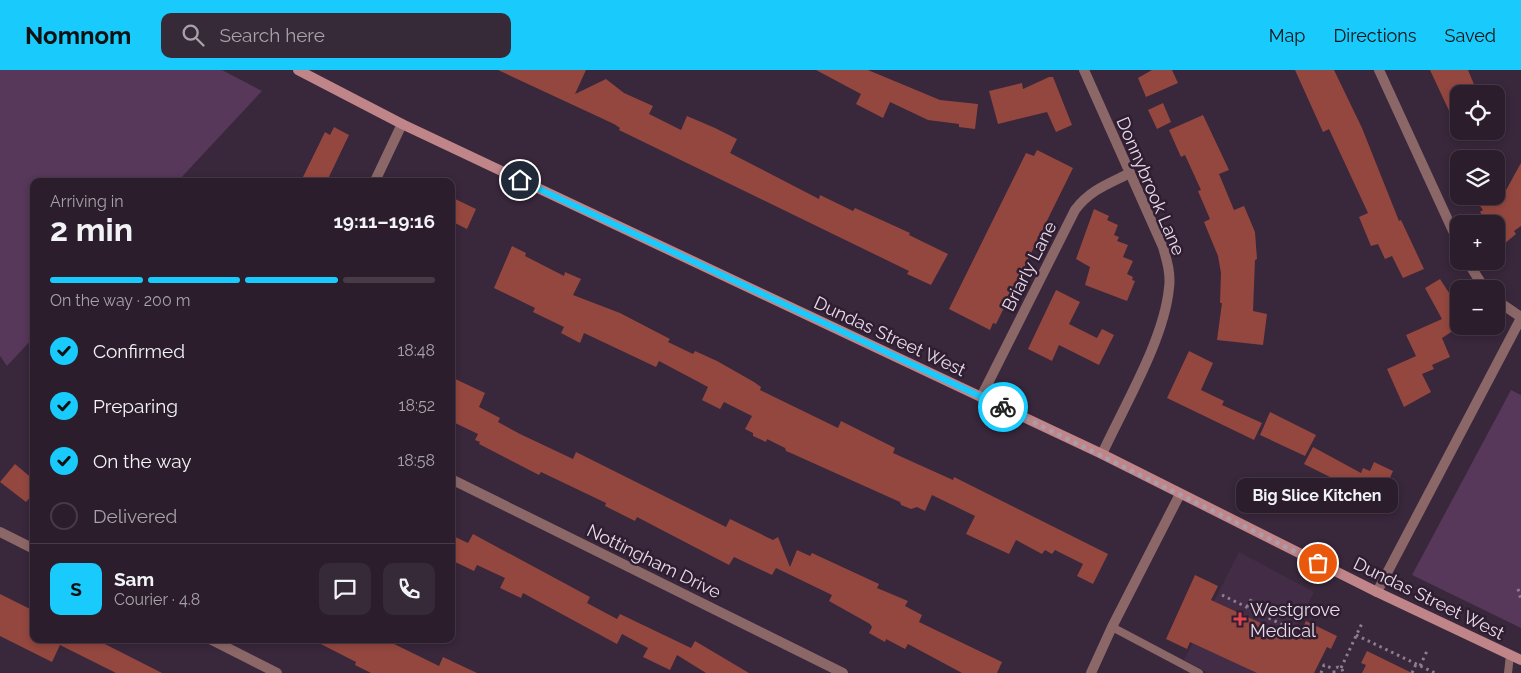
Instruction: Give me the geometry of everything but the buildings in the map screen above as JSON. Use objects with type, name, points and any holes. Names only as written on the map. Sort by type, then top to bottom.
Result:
[{"type":"main road","name":"Dundas Street West","points":[[298,70],[402,124],[1102,454],[1378,592],[1521,660]]},
{"type":"street","name":"Donnybrook Lane","points":[[1084,70],[1163,247],[1168,266],[1170,286],[1162,327],[1102,454]]},
{"type":"street","points":[[1379,70],[1450,224]]},
{"type":"street","points":[[376,178],[402,124]]},
{"type":"street","name":"Briarly Lane","points":[[981,397],[1075,210],[1094,190],[1130,173]]},
{"type":"street","points":[[1378,592],[1521,318],[1505,306]]},
{"type":"street","name":"Nottingham Drive","points":[[455,480],[843,673]]},
{"type":"street","points":[[1091,673],[1112,627],[1180,494]]},
{"type":"street","points":[[0,532],[30,548]]},
{"type":"street","points":[[218,643],[277,673]]},
{"type":"lane","points":[[1112,627],[1199,673]]},
{"type":"lane","points":[[1508,673],[1510,655]]},
{"type":"path","points":[[1518,590],[1521,600]]},
{"type":"path","points":[[1222,595],[1291,629]]},
{"type":"path","points":[[1247,607],[1253,596]]},
{"type":"path","points":[[1321,673],[1324,665],[1334,671],[1341,668],[1363,621]]},
{"type":"path","points":[[1356,635],[1435,673]]},
{"type":"path","points":[[1412,673],[1427,651]]},
{"type":"path","points":[[1341,668],[1343,673]]},
{"type":"shaded area","points":[[0,70],[222,70],[262,91],[181,178],[30,178],[30,341],[7,366],[0,356]]},
{"type":"shaded area","points":[[1511,390],[1521,395],[1521,628],[1412,575]]},
{"type":"shaded area","points":[[1239,552],[1314,592],[1273,673],[1208,673],[1184,660]]},
{"type":"way so far","points":[[1003,407],[1102,454],[1318,563]]},
{"type":"place","name":"Big Slice Kitchen","points":[[1318,563]]},
{"type":"place","name":"Westgrove Medical","points":[[1240,619]]},
{"type":"route","points":[[520,180],[1003,407]]}]
